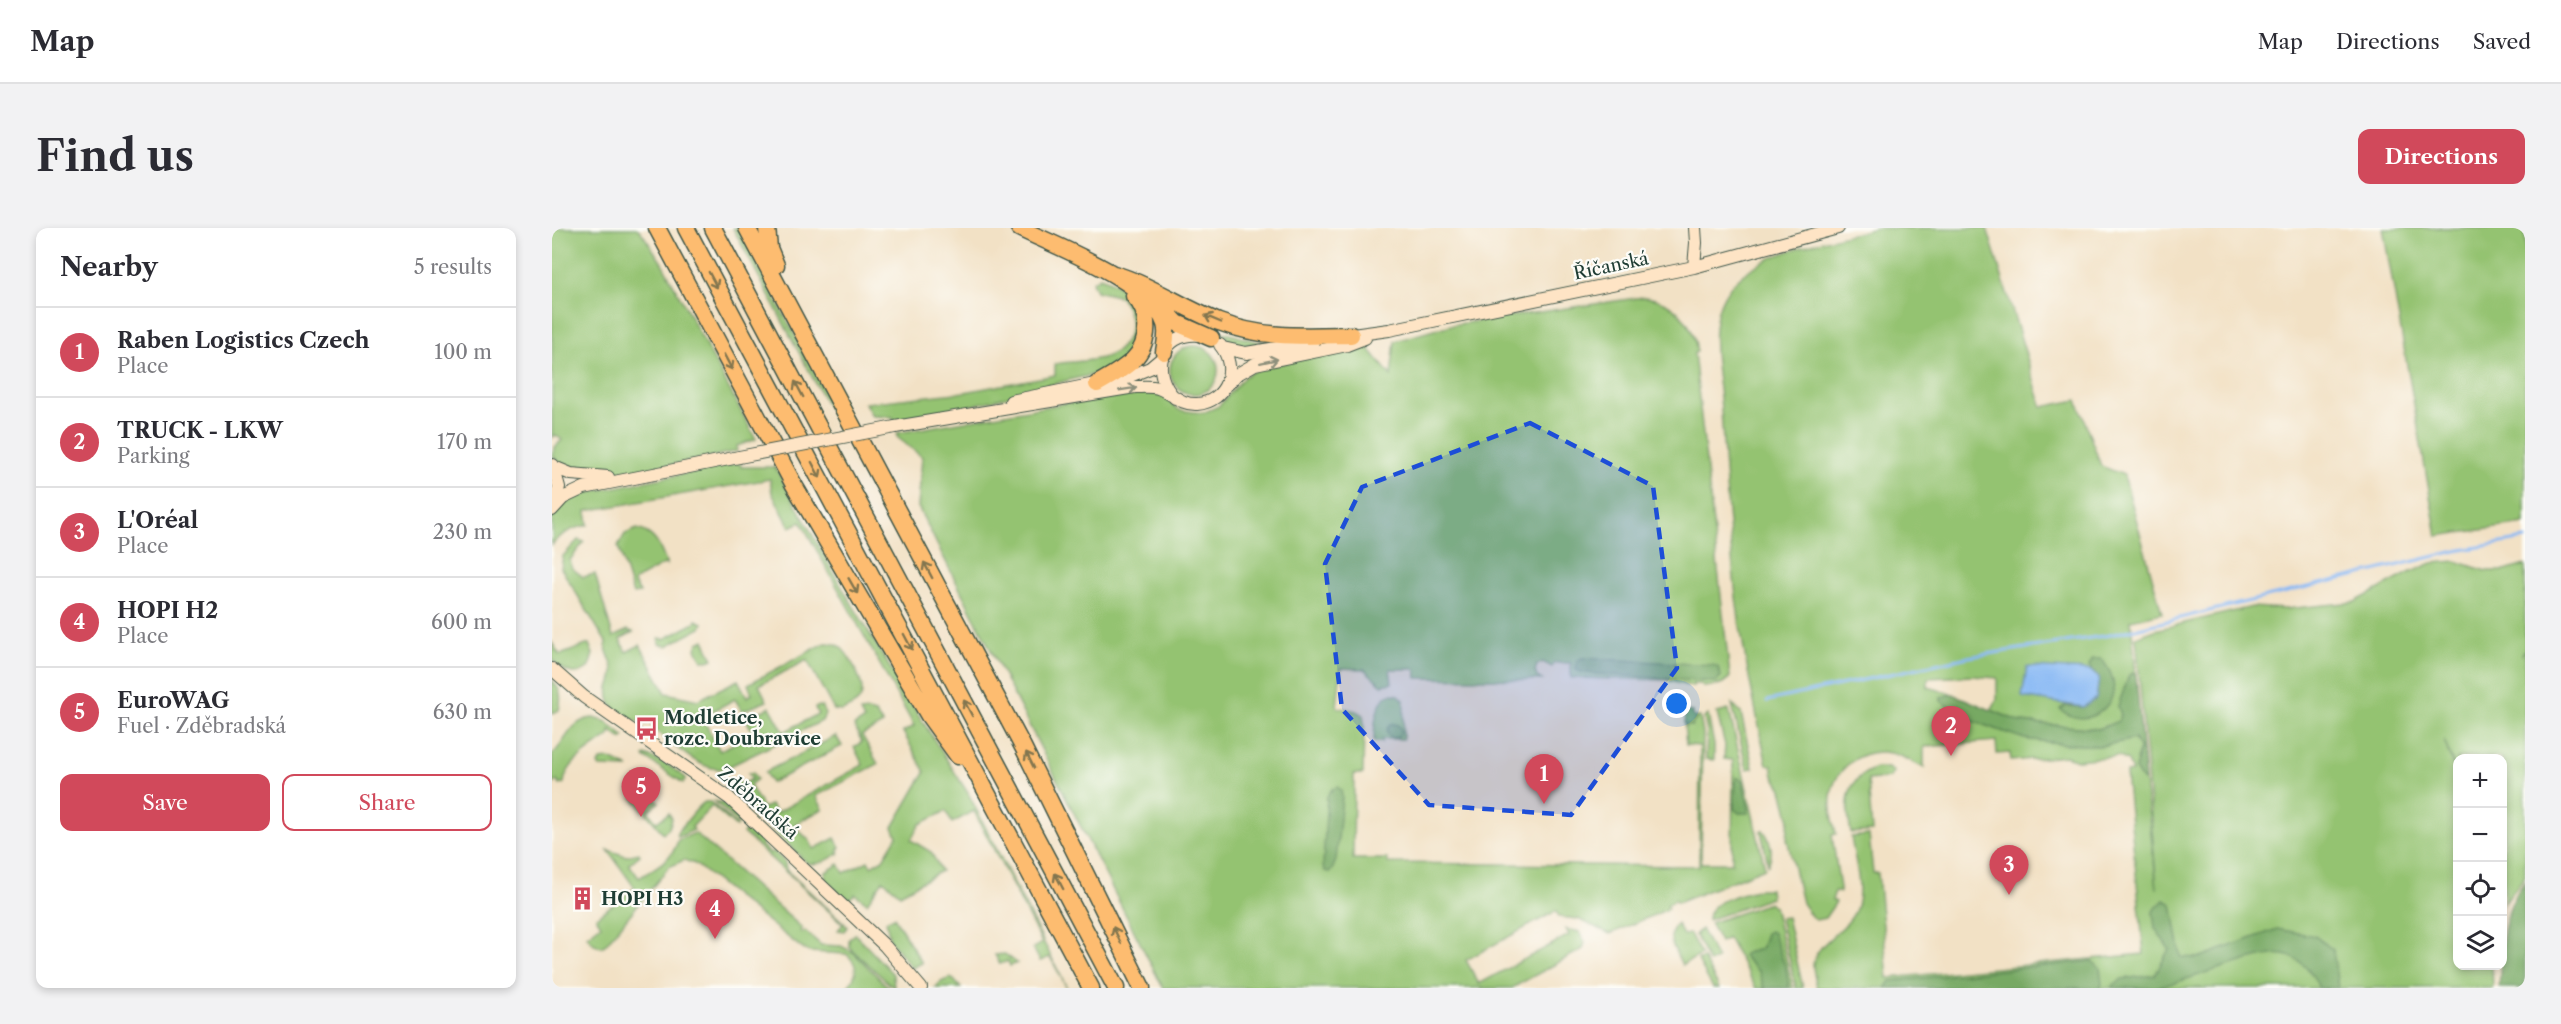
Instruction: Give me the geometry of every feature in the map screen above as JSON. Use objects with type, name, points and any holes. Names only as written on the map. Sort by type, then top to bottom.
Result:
[{"type":"highway","points":[[645,228],[700,310]]},
{"type":"highway","points":[[657,228],[794,485],[929,716],[992,802]]},
{"type":"highway","points":[[686,228],[1091,988]]},
{"type":"highway","points":[[713,228],[1116,988]]},
{"type":"highway","points":[[747,228],[1023,747],[1082,862],[1142,988]]},
{"type":"highway","points":[[766,228],[769,248],[800,328]]},
{"type":"highway","points":[[1019,228],[1133,286],[1165,323],[1163,355]]},
{"type":"highway","points":[[1109,272],[1139,283],[1218,321],[1246,330],[1283,336],[1351,335]]},
{"type":"highway","points":[[1097,384],[1134,360],[1142,346],[1146,328],[1146,317],[1140,302],[1109,272]]},
{"type":"highway","points":[[1139,283],[1177,323],[1217,343]]},
{"type":"main road","points":[[1694,267],[1695,228]]},
{"type":"main road","name":"Říčanská","points":[[1217,343],[1246,352],[1389,330],[1694,267],[1838,228]]},
{"type":"main road","name":"Říčanská","points":[[1222,392],[1236,375],[1255,364],[1347,345],[1389,330]]},
{"type":"main road","points":[[553,508],[571,493],[584,488],[966,414],[1011,409],[1135,387],[1158,388],[1183,402],[1200,404],[1215,398],[1222,392],[1227,384],[1230,365],[1217,343],[1193,334],[1184,336],[1169,345],[1150,368],[1139,374],[1009,402],[966,414]]},
{"type":"main road","points":[[1163,355],[1160,369],[1161,380],[1175,398]]},
{"type":"main road","points":[[553,465],[571,474],[584,477],[631,478]]},
{"type":"main road","points":[[553,465],[559,487],[553,508]]},
{"type":"main road","name":"Zděbradská","points":[[552,669],[584,698],[729,798],[885,946],[921,988]]},
{"type":"highlighted area","points":[[1530,423],[1653,486],[1677,668],[1571,815],[1429,805],[1342,709],[1325,564],[1362,487]]},
{"type":"green space","points":[[556,228],[636,228],[640,230],[662,263],[756,439],[737,446],[737,451],[668,466],[612,473],[587,472],[566,466],[552,455],[554,448],[562,440],[556,435],[552,438],[552,232]]},
{"type":"green space","points":[[733,228],[738,228],[842,424],[838,426]]},
{"type":"green space","points":[[1876,228],[1987,228],[2042,407],[2077,400],[2101,466],[2124,475],[2162,613],[2131,620],[2136,676],[2133,673],[2119,721],[2098,729],[2020,722],[1991,710],[1997,700],[1997,678],[1973,676],[1928,678],[1928,687],[1953,694],[1942,697],[1950,708],[1964,712],[1969,720],[2025,739],[2101,746],[2134,739],[2140,749],[2136,759],[2142,780],[2145,780],[2157,889],[2136,637],[2155,630],[2252,607],[2285,609],[2355,602],[2432,563],[2456,561],[2486,571],[2505,571],[2525,565],[2525,650],[2520,655],[2525,651],[2525,876],[2507,900],[2507,754],[2453,754],[2453,764],[2444,740],[2453,766],[2453,970],[2492,970],[2493,988],[1817,988],[1813,968],[1815,956],[1826,942],[1848,922],[1859,898],[1859,880],[1851,837],[1869,835],[1873,873],[1878,873],[1888,978],[2144,954],[2126,773],[2132,772],[2128,761],[2118,756],[2077,760],[2066,756],[2011,761],[2010,753],[1997,754],[1996,741],[1924,747],[1924,768],[1904,757],[1890,753],[1869,753],[1859,757],[1843,769],[1837,777],[1831,797],[1831,811],[1836,834],[1832,835],[1840,892],[1835,891],[1832,900],[1836,902],[1825,918],[1816,920],[1802,903],[1787,838],[1789,817],[1782,789],[1774,776],[1772,765],[1767,765],[1740,625],[1729,532],[1715,332],[1716,317],[1721,303],[1728,290],[1741,276],[1776,256],[1817,242]]},
{"type":"green space","points":[[2383,228],[2525,228],[2525,524],[2437,536]]},
{"type":"green space","points":[[1100,277],[1114,283],[1128,295],[1140,322],[1139,337],[1132,351],[1114,367],[1096,374],[980,404],[916,418],[894,422],[893,417],[872,416],[865,403],[965,392],[1055,375],[1055,364],[1098,359],[1117,351],[1124,344],[1129,333],[1129,315],[1121,297],[1096,291],[1092,282]]},
{"type":"green space","points":[[1643,297],[1664,302],[1673,308],[1687,322],[1695,341],[1697,352],[1694,353],[1730,677],[1721,684],[1703,687],[1702,684],[1693,684],[1693,687],[1666,680],[1571,678],[1571,663],[1554,663],[1552,667],[1543,662],[1537,665],[1535,671],[1537,677],[1542,680],[1417,678],[1416,669],[1390,669],[1392,683],[1382,685],[1364,669],[1341,668],[1337,707],[1363,715],[1364,723],[1363,774],[1354,774],[1353,859],[1387,859],[1388,863],[1699,866],[1700,746],[1686,745],[1684,724],[1686,726],[1696,720],[1696,717],[1700,717],[1703,733],[1701,863],[1732,863],[1733,760],[1724,759],[1725,745],[1717,713],[1729,710],[1765,868],[1677,903],[1675,900],[1667,905],[1668,909],[1610,934],[1578,919],[1559,917],[1556,911],[1466,960],[1479,984],[1569,935],[1566,929],[1580,932],[1585,942],[1583,949],[1512,988],[1163,988],[918,507],[922,457],[897,437],[897,433],[1142,390],[1161,394],[1179,410],[1203,413],[1219,406],[1245,376],[1259,368],[1371,344],[1370,350],[1391,376],[1395,341],[1451,325]]},
{"type":"green space","points":[[1222,332],[1263,344],[1240,345],[1230,341]]},
{"type":"green space","points":[[1189,346],[1199,346],[1214,356],[1218,370],[1217,379],[1208,390],[1199,394],[1189,394],[1174,384],[1170,375],[1170,365],[1180,350]]},
{"type":"green space","points":[[740,463],[741,467],[775,467],[843,589],[968,793],[1067,988],[1050,957],[1040,961],[1033,948],[1042,943],[974,811],[952,823],[946,811],[920,824],[911,840],[931,852],[941,871],[900,894],[883,880],[867,903],[855,894],[849,899],[844,897],[825,880],[826,872],[839,864],[844,873],[868,861],[871,866],[883,859],[897,836],[893,827],[925,772],[903,732],[914,726],[801,522],[790,527],[772,493],[770,479],[586,511],[588,525],[559,537],[552,545],[552,518],[566,501],[585,493]]},
{"type":"green space","points":[[637,529],[653,538],[660,547],[667,565],[664,564],[635,580],[634,583],[640,593],[633,594],[618,546],[625,534]]},
{"type":"green space","points":[[578,540],[584,542],[570,560],[572,568],[583,577],[595,574],[613,637],[628,630],[633,632],[620,639],[626,652],[640,645],[666,693],[698,700],[738,680],[747,697],[752,694],[748,684],[825,643],[829,643],[839,646],[852,662],[861,685],[860,700],[842,711],[834,710],[807,660],[759,685],[767,701],[742,711],[735,699],[702,717],[720,751],[753,733],[747,721],[749,717],[770,707],[784,732],[818,714],[815,708],[819,706],[825,714],[822,721],[726,768],[707,767],[697,762],[653,728],[654,726],[649,722],[646,724],[625,717],[611,703],[609,688],[613,672],[606,642],[561,568],[563,556]]},
{"type":"green space","points":[[696,620],[703,623],[701,628],[667,646],[659,644],[659,638],[664,639],[695,623]]},
{"type":"green space","points":[[704,640],[713,659],[708,661],[702,660],[696,649],[698,643]]},
{"type":"green space","points":[[552,643],[560,655],[589,644],[593,654],[589,667],[584,671],[574,673],[564,670],[552,659]]},
{"type":"green space","points":[[1582,658],[1713,665],[1718,667],[1721,676],[1716,682],[1584,673],[1576,670],[1577,661]]},
{"type":"green space","points":[[2093,659],[2101,659],[2111,673],[2114,687],[2111,699],[2094,715],[2083,718],[2071,716],[2060,709],[2065,706],[2083,707],[2099,678],[2089,666]]},
{"type":"green space","points":[[2133,673],[2136,676],[2145,780],[2142,780],[2135,769],[2140,749],[2134,739],[2101,746],[2025,739],[1969,720],[1964,712],[1950,708],[1941,701],[1941,697],[1953,694],[2020,722],[2098,729],[2119,721],[2121,715],[2118,706],[2129,675]]},
{"type":"green space","points":[[552,680],[559,690],[560,698],[559,710],[552,714]]},
{"type":"green space","points":[[1391,694],[1399,695],[1404,700],[1403,739],[1382,739],[1382,742],[1374,742],[1375,722],[1379,707],[1382,701]]},
{"type":"green space","points":[[1732,704],[1741,713],[1753,768],[1747,769]]},
{"type":"green space","points":[[1685,711],[1692,712],[1692,716],[1696,717],[1692,726],[1684,724]]},
{"type":"green space","points":[[860,712],[875,713],[883,724],[862,735],[878,764],[816,796],[823,809],[793,825],[809,840],[814,849],[835,838],[840,847],[838,854],[827,860],[816,864],[807,863],[733,791],[731,784],[737,779],[741,785],[752,779],[748,773],[753,773],[757,779],[750,785],[763,808],[771,805],[776,813],[863,765],[854,747],[862,742],[854,726],[864,720]]},
{"type":"green space","points":[[1708,715],[1714,745],[1714,760],[1706,759],[1707,732],[1704,718]]},
{"type":"green space","points":[[593,718],[605,721],[624,737],[622,739],[610,731],[610,735],[575,762],[566,775],[564,783],[560,785],[557,781],[552,785],[552,755],[574,727]]},
{"type":"green space","points":[[1391,724],[1397,724],[1401,731],[1397,738],[1391,738],[1387,734],[1387,728]]},
{"type":"green space","points":[[836,736],[842,746],[771,783],[765,772]]},
{"type":"green space","points":[[645,755],[665,763],[686,778],[683,783],[644,757]]},
{"type":"green space","points":[[610,759],[629,768],[598,765],[600,760]]},
{"type":"green space","points":[[1876,768],[1888,768],[1894,772],[1890,778],[1868,780],[1872,831],[1851,833],[1848,802],[1852,786],[1865,773]]},
{"type":"green space","points":[[1736,778],[1743,781],[1748,813],[1739,813],[1734,809]]},
{"type":"green space","points":[[1337,787],[1341,790],[1342,797],[1336,860],[1329,872],[1325,871],[1323,866],[1327,796],[1332,789]]},
{"type":"green space","points":[[633,798],[653,798],[659,802],[648,811],[657,822],[669,813],[672,819],[669,828],[663,833]]},
{"type":"green space","points":[[714,801],[724,803],[739,816],[739,823]]},
{"type":"green space","points":[[705,802],[710,802],[737,825],[736,827],[712,806],[692,827],[694,830],[678,837],[677,832]]},
{"type":"green space","points":[[1763,830],[1771,847],[1768,865],[1761,831]]},
{"type":"green space","points":[[752,832],[764,842],[761,845],[770,853],[773,851],[785,862],[786,870],[844,923],[847,927],[844,931],[838,930],[843,924],[743,833]]},
{"type":"green space","points":[[695,833],[802,928],[800,931],[802,933],[805,931],[821,945],[841,946],[853,952],[889,988],[847,988],[856,970],[846,954],[809,952],[803,949],[695,864],[684,860],[669,867],[605,945],[601,947],[594,944],[587,936],[601,925],[596,917],[635,888],[608,850],[626,856],[639,853],[640,855],[629,864],[639,878],[668,858],[678,840]]},
{"type":"green space","points":[[2525,881],[2525,988],[2499,988],[2500,970],[2507,970],[2507,919],[2517,893]]},
{"type":"green space","points":[[1759,889],[1770,889],[1771,898],[1708,920],[1709,913],[1719,903]]},
{"type":"green space","points":[[2164,900],[2172,904],[2181,957],[2198,958],[2277,929],[2315,936],[2333,950],[2338,988],[2319,988],[2310,972],[2296,959],[2274,955],[2259,957],[2154,988],[2113,988],[2112,986],[2122,979],[2155,975],[2169,949],[2155,928],[2153,911]]},
{"type":"green space","points":[[1769,903],[1774,906],[1793,988],[1756,988],[1728,938],[1720,942],[1710,923]]},
{"type":"green space","points":[[894,917],[922,963],[912,968],[890,941],[886,921]]},
{"type":"green space","points":[[1787,917],[1803,988],[1796,988],[1780,918]]},
{"type":"green space","points":[[1677,924],[1683,935],[1690,934],[1701,955],[1682,965],[1671,939],[1673,929]]},
{"type":"green space","points":[[1701,929],[1717,959],[1709,963],[1695,935]]},
{"type":"green space","points":[[1770,931],[1773,933],[1786,969],[1789,988],[1764,988],[1759,972],[1743,956],[1745,953],[1761,949],[1766,933]]},
{"type":"green space","points":[[855,934],[893,974],[894,988],[849,947],[849,939]]},
{"type":"green space","points":[[1005,954],[1017,963],[1010,966],[1008,961],[1000,964],[995,955]]},
{"type":"green space","points":[[1703,958],[1719,988],[1713,988],[1698,961]]},
{"type":"green space","points":[[2092,961],[2100,968],[2102,984],[2100,988],[1886,988],[1891,981]]},
{"type":"green space","points":[[950,978],[961,988],[935,988],[941,982]]},
{"type":"water","points":[[2027,667],[2090,670],[2099,678],[2096,699],[2083,707],[2022,697]]},
{"type":"waterway","points":[[1767,701],[1968,657],[2110,635],[2456,551],[2525,539]]},
{"type":"place","name":"Modletice, rozc. Doubravice","points":[[646,728]]},
{"type":"place","name":"TRUCK - LKW","points":[[1951,756]]},
{"type":"place","name":"Raben Logistics Czech","points":[[1544,804]]},
{"type":"place","name":"EuroWAG","points":[[641,817]]},
{"type":"place","name":"L'Oréal","points":[[2009,895]]},
{"type":"place","name":"HOPI H3","points":[[583,899]]},
{"type":"place","name":"HOPI H2","points":[[715,939]]}]
